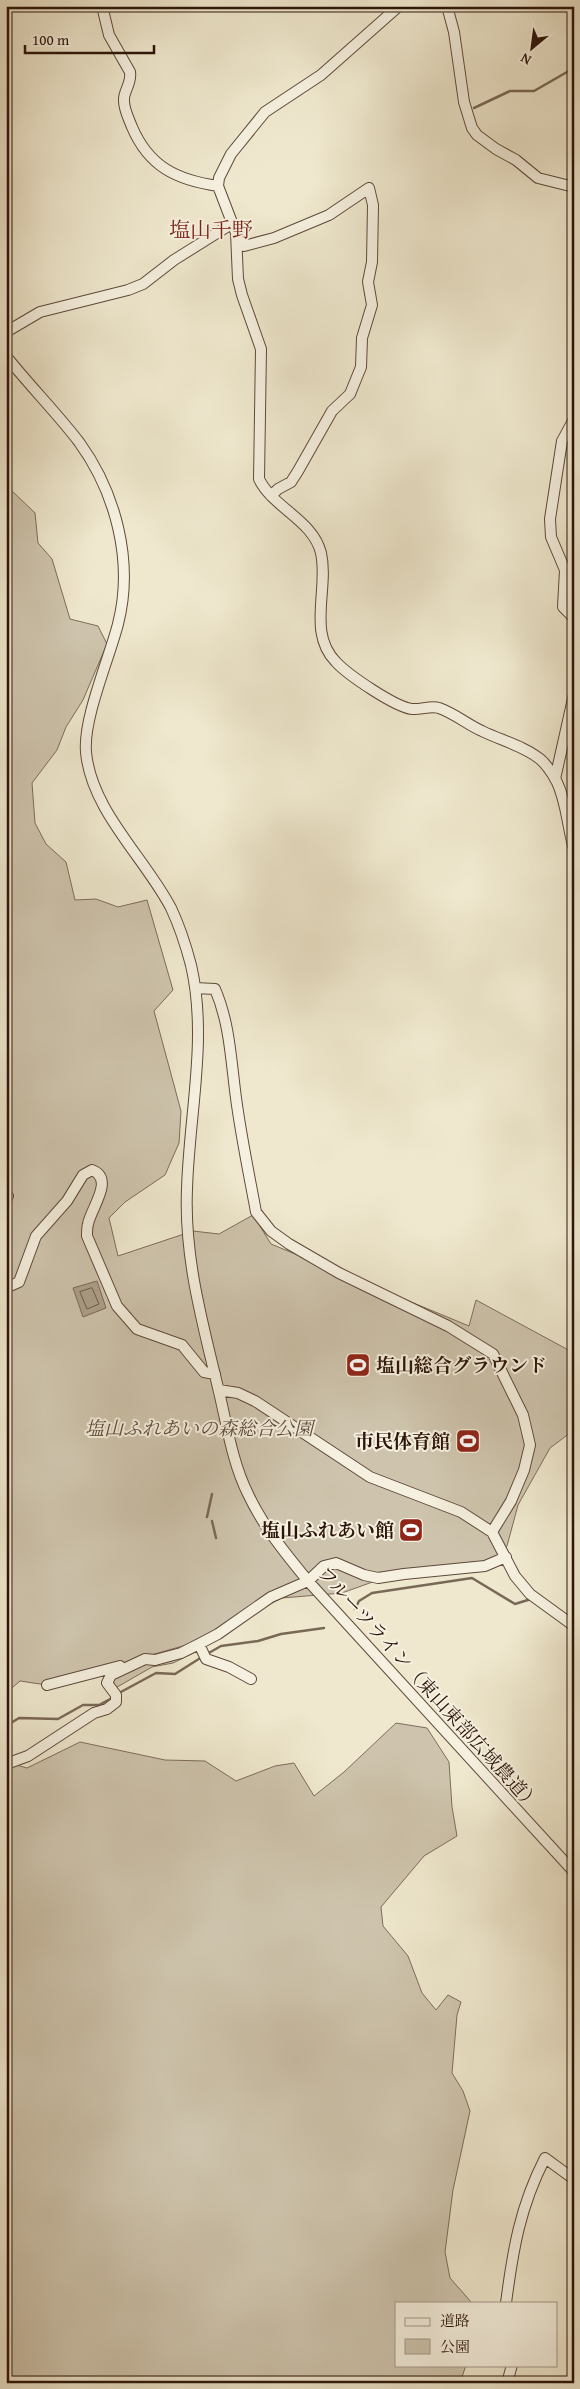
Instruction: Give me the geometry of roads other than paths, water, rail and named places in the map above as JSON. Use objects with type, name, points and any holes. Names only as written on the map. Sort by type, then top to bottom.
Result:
[{"type":"street","points":[[102,6],[109,35],[130,72],[131,79],[123,98],[124,106],[139,143],[146,154],[167,171],[193,182],[218,186]]},
{"type":"street","points":[[400,6],[322,75],[265,112],[231,154],[219,178],[218,186],[234,228],[240,287],[260,349],[258,474],[262,487],[308,529],[317,543],[324,579],[321,630],[324,646],[334,661],[359,682],[404,707],[413,710],[437,707],[481,731],[530,754],[545,764],[555,779],[566,804],[574,850]]},
{"type":"street","points":[[446,6],[454,32],[464,102],[472,128],[477,135],[496,149],[516,160],[538,178],[574,187]]},
{"type":"street","points":[[234,228],[242,236],[244,246],[274,238],[329,215],[369,188],[373,205],[372,262],[368,282],[372,305],[362,338],[361,367],[350,394],[332,411],[291,482],[278,489],[271,496]]},
{"type":"street","points":[[6,332],[40,312],[128,290],[143,284],[174,260],[234,228]]},
{"type":"street","name":"フルーツライン（東山東部広域農道）","points":[[6,356],[80,443],[105,487],[114,510],[121,539],[124,575],[119,620],[89,721],[86,735],[87,757],[89,772],[98,794],[171,909],[190,963],[195,988],[198,1038],[187,1188],[187,1238],[193,1283],[238,1468],[248,1496],[270,1535],[308,1580],[574,1872]]},
{"type":"street","points":[[574,419],[562,441],[550,519],[551,536],[565,570],[563,607],[574,618]]},
{"type":"street","points":[[555,779],[574,694]]},
{"type":"street","points":[[195,988],[216,989],[224,1009],[236,1100],[256,1212],[262,1222],[289,1244],[339,1273],[448,1326],[493,1354],[497,1361],[523,1415],[530,1445],[524,1470],[511,1501],[492,1532]]},
{"type":"street","points":[[6,1284],[10,1286],[19,1282],[36,1236],[67,1201],[82,1176],[92,1170],[95,1171],[100,1176],[102,1187],[88,1223],[87,1236],[117,1306],[137,1329],[182,1345],[204,1372],[215,1374]]},
{"type":"street","points":[[6,1195],[8,1196],[6,1200]]},
{"type":"street","points":[[219,1390],[238,1393],[255,1401],[370,1477],[461,1512],[492,1532],[515,1576],[530,1594],[574,1626]]},
{"type":"street","points":[[47,1685],[145,1659],[155,1660],[200,1647],[271,1597],[308,1580],[324,1566],[336,1563],[378,1578],[485,1566],[506,1557]]},
{"type":"street","points":[[200,1647],[206,1659],[229,1667],[251,1679]]},
{"type":"street","points":[[6,1764],[28,1756],[94,1714],[107,1709],[116,1702],[114,1693],[107,1683],[111,1675],[145,1659]]},
{"type":"street","points":[[506,2302],[513,2247],[527,2198],[545,2158],[571,2176]]},
{"type":"street","points":[[507,2383],[512,2366]]},
{"type":"water","points":[[97,1281],[106,1308],[83,1317],[73,1288]]},
{"type":"waterway","points":[[474,108],[510,91],[534,91],[574,68]]},
{"type":"waterway","points":[[207,1517],[212,1494]]},
{"type":"waterway","points":[[212,1521],[216,1538]]},
{"type":"waterway","points":[[355,1609],[359,1601],[372,1593],[472,1578],[515,1604],[531,1599]]},
{"type":"waterway","points":[[207,1654],[221,1646],[324,1628]]},
{"type":"waterway","points":[[119,1693],[156,1673],[175,1674],[202,1657]]},
{"type":"waterway","points":[[6,1726],[19,1718],[58,1719],[83,1705],[99,1705],[112,1698]]},
{"type":"place","name":"塩山総合グラウンド","points":[[358,1365]]},
{"type":"place","name":"市民体育館","points":[[468,1441]]},
{"type":"place","name":"塩山ふれあい館","points":[[411,1530]]},
{"type":"district","name":"塩山千野","points":[[211,229]]},
{"type":"park label","name":"塩山ふれあいの森総合公園","points":[[199,1428]]}]
